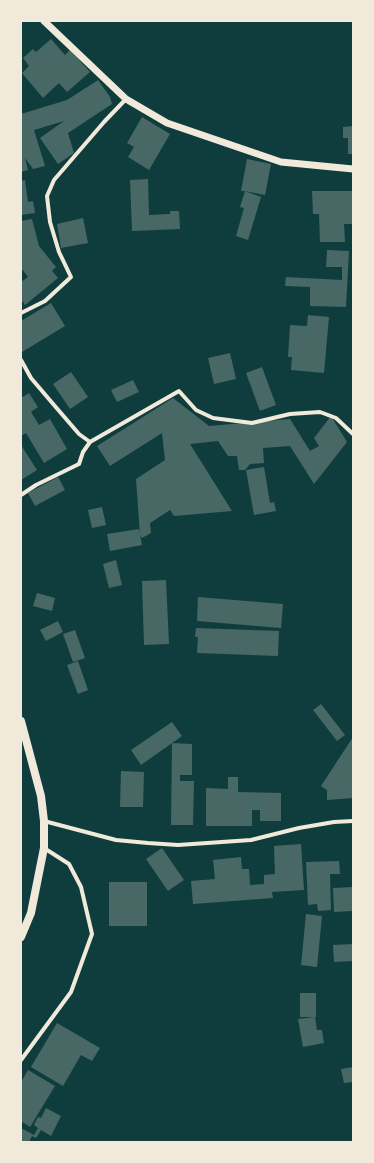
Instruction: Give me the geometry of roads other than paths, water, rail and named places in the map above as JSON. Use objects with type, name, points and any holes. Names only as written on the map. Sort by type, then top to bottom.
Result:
[{"type":"main road","points":[[21,721],[40,796],[44,821],[44,848],[31,913],[21,937]]},
{"type":"street","points":[[44,21],[126,99],[167,123],[281,162],[353,169]]},
{"type":"street","points":[[21,313],[45,301],[70,277],[59,252],[50,222],[47,196],[54,180],[126,99]]},
{"type":"street","points":[[21,360],[31,378],[54,406],[79,434],[90,442]]},
{"type":"street","points":[[21,495],[36,485],[80,464],[83,452],[90,442],[179,391],[196,410],[213,418],[252,423],[290,414],[320,412],[336,418],[353,434]]},
{"type":"street","points":[[44,821],[116,840],[178,845],[251,840],[299,828],[334,822],[353,821]]},
{"type":"street","points":[[21,1060],[71,992],[92,934],[81,887],[69,864],[44,848]]}]
